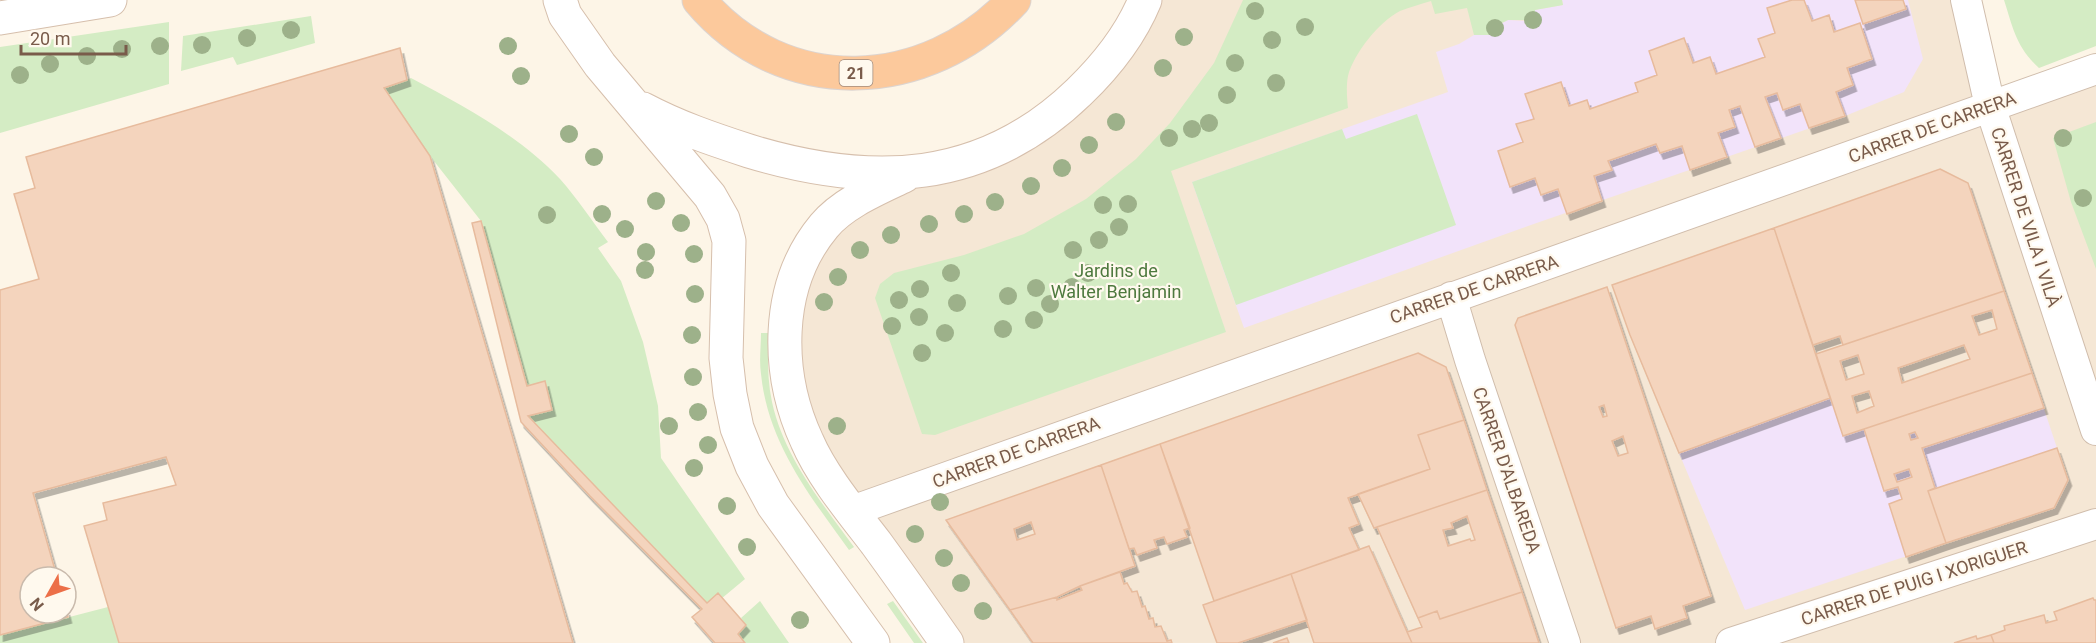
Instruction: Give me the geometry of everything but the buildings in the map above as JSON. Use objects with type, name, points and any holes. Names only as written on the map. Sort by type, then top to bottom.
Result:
[{"type":"highway","name":"21","points":[[699,0],[714,18],[753,46],[794,65],[840,74],[890,70],[926,61],[957,47],[987,27],[1014,0]]},
{"type":"main road","points":[[0,18],[110,0]]},
{"type":"main road","points":[[630,101],[686,130],[776,159],[846,172],[908,174],[961,163],[1000,149],[1032,130],[1066,105],[1096,76],[1122,42],[1145,0]]},
{"type":"main road","points":[[556,5],[600,65],[710,196],[723,219],[729,242],[726,358],[737,428],[752,466],[773,505],[873,643]]},
{"type":"main road","points":[[908,174],[850,204],[824,225],[796,272],[784,329],[788,380],[796,414],[807,443],[852,511],[947,643]]},
{"type":"street","name":"CARRER DE VILA I VILÀ","points":[[1966,0],[1990,106],[2096,430]]},
{"type":"street","name":"CARRER DE CARRERA","points":[[852,511],[2096,69]]},
{"type":"street","name":"CARRER D'ALBAREDA","points":[[1451,297],[1565,643]]},
{"type":"street","name":"CARRER DE PUIG I XORIGUER","points":[[1731,643],[2096,524]]},
{"type":"shaded area","points":[[1145,0],[1966,0],[1991,106],[2096,69],[2096,643],[947,643],[824,470],[786,315],[850,204],[1033,130]]},
{"type":"shaded area","points":[[1562,0],[1908,0],[1923,59],[1904,92],[1845,116],[1244,328],[1192,182],[1448,92],[1436,52],[1459,44],[1474,35],[1492,35],[1498,30],[1500,24],[1508,20],[1526,21],[1534,10],[1563,5]]},
{"type":"shaded area","points":[[2032,373],[2057,448],[1928,491],[1946,543],[1745,610],[1679,453],[1830,398],[1844,436]]},
{"type":"green space","name":"Jardins de Walter Benjamin","points":[[1243,0],[1562,0],[1563,5],[1535,10],[1535,20],[1508,20],[1500,24],[1498,30],[1492,35],[1474,35],[1467,8],[1435,14],[1431,1],[1392,16],[1368,39],[1351,67],[1347,84],[1348,108],[1171,171],[1226,332],[935,435],[922,434],[875,298],[880,284],[894,273],[964,255],[1024,234],[1086,199],[1136,159],[1170,123],[1214,63]]},
{"type":"green space","points":[[2004,0],[2096,0],[2096,46],[2039,68],[2020,45]]},
{"type":"green space","points":[[311,16],[315,43],[237,65],[233,57],[181,71],[183,36]]},
{"type":"green space","points":[[169,22],[169,84],[0,133],[0,47]]},
{"type":"green space","points":[[411,78],[490,122],[544,163],[560,179],[608,242],[598,248],[621,281],[643,342],[658,406],[661,458],[745,579],[721,599],[707,603],[528,416],[552,410],[545,381],[527,386],[481,221],[430,156],[384,88]]},
{"type":"green space","points":[[1417,114],[1456,225],[1236,305],[1192,182],[1342,129],[1346,139]]},
{"type":"green space","points":[[2096,122],[2096,269],[2071,202],[2053,138]]},
{"type":"green space","points":[[761,333],[768,333],[770,393],[785,442],[829,514],[854,547],[849,550],[793,468],[772,423],[761,374]]},
{"type":"green space","points":[[760,601],[789,643],[728,643],[746,625],[741,618]]},
{"type":"green space","points":[[893,601],[923,643],[914,643],[887,604]]},
{"type":"green space","points":[[108,607],[119,643],[0,643],[0,635],[39,625],[78,625],[78,615]]}]
